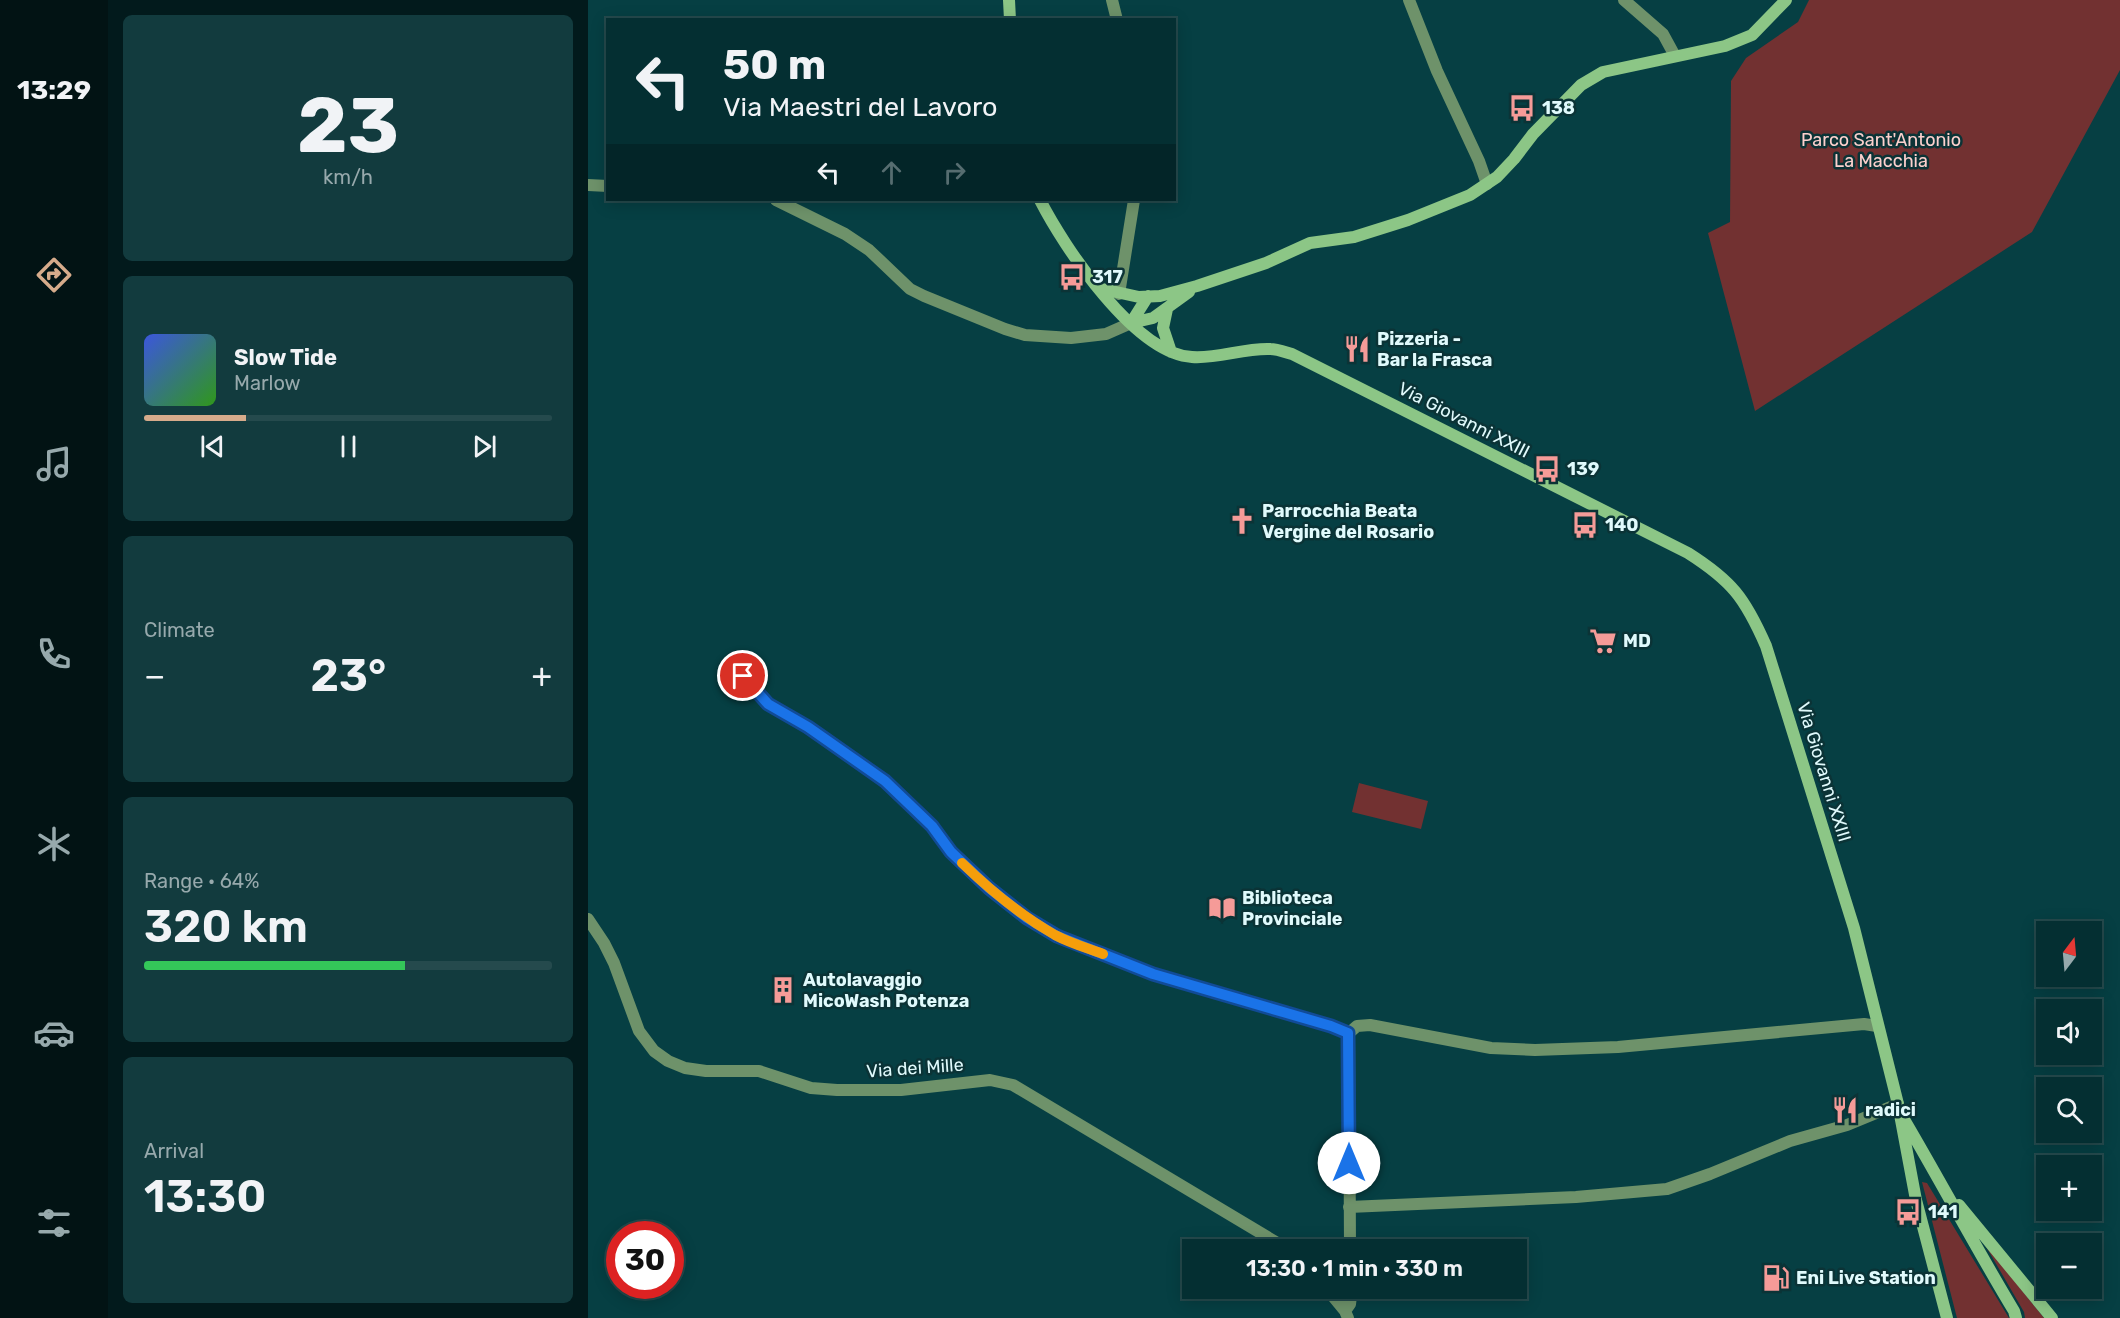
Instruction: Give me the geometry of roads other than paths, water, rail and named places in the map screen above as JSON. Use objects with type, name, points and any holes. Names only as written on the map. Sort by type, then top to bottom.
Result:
[{"type":"main road","points":[[1010,0],[1010,18]]},
{"type":"main road","points":[[1097,287],[1119,294],[1160,296],[1266,263],[1310,243],[1354,237],[1408,220],[1470,195],[1503,171],[1533,134],[1581,85],[1604,72],[1725,46],[1752,35],[1786,0]]},
{"type":"main road","name":"Via Giovanni XXIII","points":[[1041,201],[1053,225],[1085,273],[1131,322],[1162,348],[1188,357],[1206,358],[1271,349],[1292,354],[1688,553],[1719,574],[1747,606],[1766,646],[1854,928],[1899,1108]]},
{"type":"main road","points":[[1131,322],[1153,318],[1197,286]]},
{"type":"main road","points":[[1131,322],[1148,296]]},
{"type":"main road","points":[[1167,309],[1163,328],[1171,352]]},
{"type":"main road","points":[[1899,1108],[2016,1318]]},
{"type":"main road","points":[[1899,1108],[1916,1200],[1947,1318]]},
{"type":"main road","points":[[1944,1187],[2052,1318]]},
{"type":"street","points":[[1112,0],[1116,18]]},
{"type":"street","points":[[1409,0],[1437,71],[1479,161],[1487,184]]},
{"type":"street","points":[[1624,0],[1663,33],[1675,57]]},
{"type":"street","points":[[588,185],[606,186]]},
{"type":"street","points":[[778,201],[846,234],[869,250],[910,289],[1005,329],[1025,335],[1071,338],[1106,334],[1131,322]]},
{"type":"street","points":[[1119,294],[1134,201]]},
{"type":"street","points":[[743,676],[768,704],[808,727],[885,781],[932,826],[951,852],[989,888],[1027,918],[1057,936],[1153,974],[1348,1033]]},
{"type":"street","name":"Via dei Mille","points":[[588,919],[614,963],[639,1031],[654,1051],[668,1061],[685,1068],[705,1071],[759,1071],[811,1088],[901,1090],[990,1080],[1013,1085],[1271,1239]]},
{"type":"street","points":[[1348,1033],[1357,1026],[1370,1025],[1491,1048],[1535,1050],[1618,1047],[1863,1024],[1877,1026]]},
{"type":"street","points":[[1348,1033],[1350,1239]]},
{"type":"street","points":[[1349,1207],[1576,1197],[1667,1189],[1790,1141],[1899,1108]]},
{"type":"street","points":[[1334,1299],[1346,1315]]},
{"type":"street","points":[[1346,1315],[1351,1299]]},
{"type":"place","name":"138","points":[[1522,108]]},
{"type":"place","name":"317","points":[[1072,277]]},
{"type":"place","name":"Pizzeria - Bar la Frasca","points":[[1357,349]]},
{"type":"place","name":"139","points":[[1547,469]]},
{"type":"place","name":"Parrocchia Beata Vergine del Rosario","points":[[1242,521]]},
{"type":"place","name":"140","points":[[1585,525]]},
{"type":"place","name":"MD","points":[[1603,641]]},
{"type":"place","name":"Biblioteca Provinciale","points":[[1222,908]]},
{"type":"place","name":"Autolavaggio MicoWash Potenza","points":[[783,990]]},
{"type":"place","name":"radici","points":[[1845,1110]]},
{"type":"place","name":"141","points":[[1908,1212]]},
{"type":"place","name":"Eni Live Station","points":[[1776,1278]]},
{"type":"park label","name":"Parco Sant'Antonio La Macchia","points":[[1881,150]]}]
